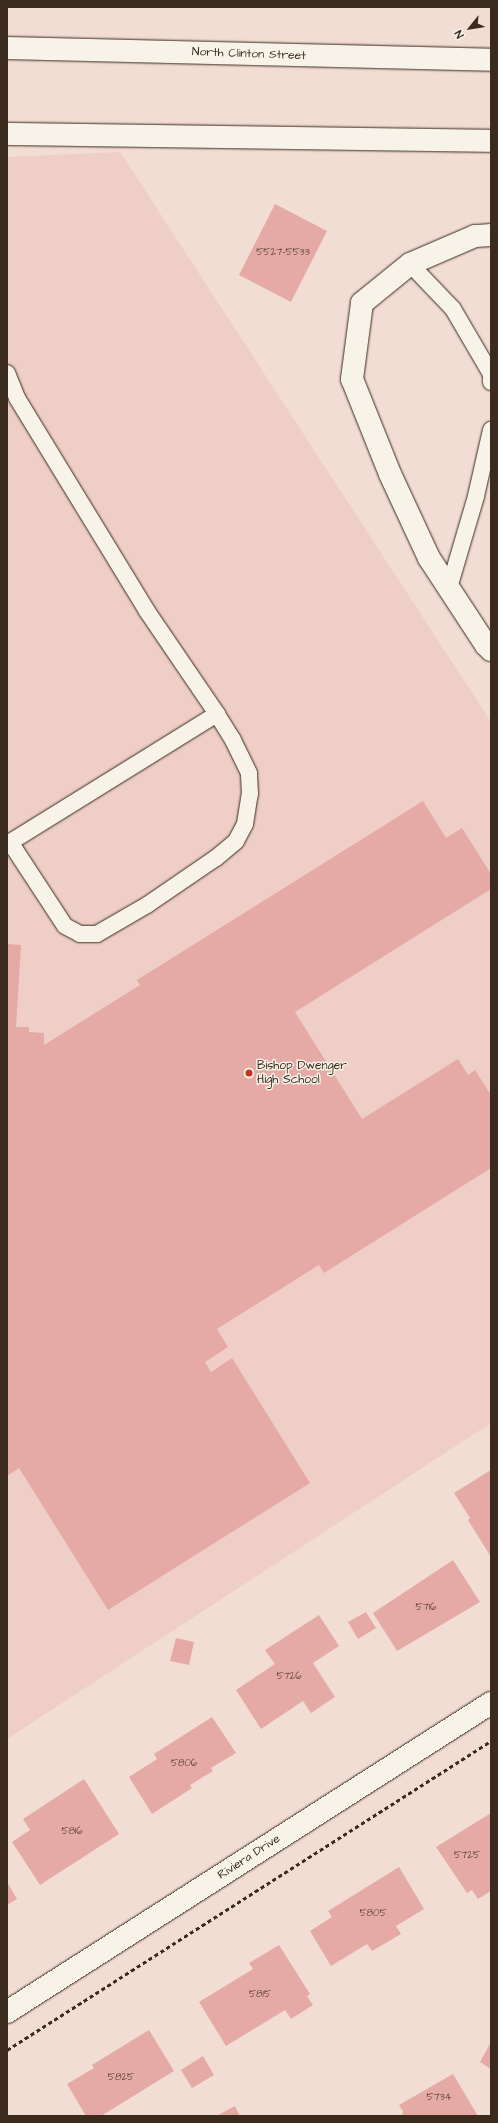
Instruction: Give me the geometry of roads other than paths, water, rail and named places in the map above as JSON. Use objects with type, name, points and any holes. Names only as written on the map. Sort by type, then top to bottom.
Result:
[{"type":"street","name":"North Clinton Street","points":[[7,48],[491,60]]},
{"type":"street","points":[[7,134],[491,141]]},
{"type":"street","points":[[491,234],[476,236],[410,264],[362,303],[352,379],[394,481],[429,558],[491,650]]},
{"type":"street","name":"Riviera Drive","points":[[7,2012],[491,1703]]},
{"type":"lane","points":[[410,264],[454,309],[491,374],[491,382]]},
{"type":"lane","points":[[7,373],[17,398],[147,611],[217,714],[234,740],[249,773],[250,794],[245,824],[236,840],[216,858],[147,905],[97,934],[80,934],[64,926],[9,843],[217,714]]},
{"type":"lane","points":[[449,588],[476,496],[491,430]]},
{"type":"place","name":"Bishop Dwenger High School","points":[[249,1073]]}]
